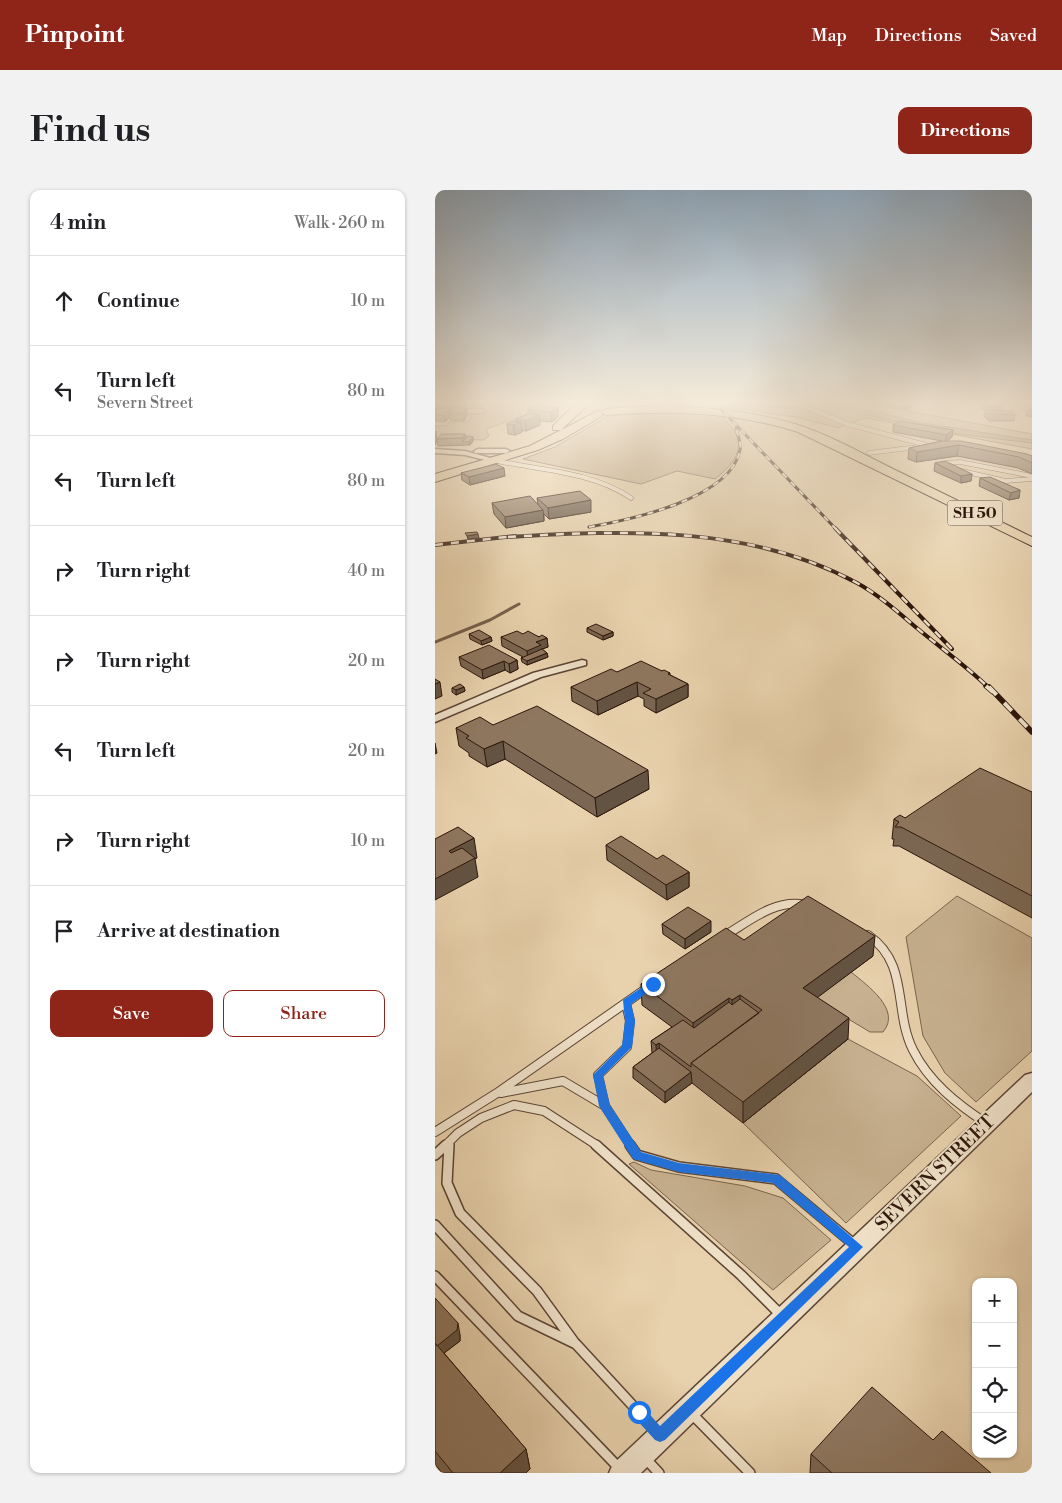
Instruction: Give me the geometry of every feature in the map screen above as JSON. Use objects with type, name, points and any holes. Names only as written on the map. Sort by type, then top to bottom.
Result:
[{"type":"highway","name":"SH 50","points":[[435,471],[462,464]]},
{"type":"highway","name":"SH 50","points":[[435,478],[487,464]]},
{"type":"main road","name":"SH 50","points":[[875,464],[1032,542]]},
{"type":"main road","name":"SH 50","points":[[891,464],[1032,532]]},
{"type":"street","points":[[435,719],[537,675],[582,663]]},
{"type":"street","name":"SEVERN STREET","points":[[622,1472],[1032,1080]]},
{"type":"lane","points":[[510,464],[565,473],[622,492],[631,498]]},
{"type":"lane","points":[[947,464],[946,465],[951,468],[1006,481],[1032,478]]},
{"type":"lane","points":[[968,464],[1032,478]]},
{"type":"lane","points":[[716,942],[772,908],[800,903],[817,911]]},
{"type":"lane","points":[[857,930],[874,938],[892,958],[907,1036],[925,1071],[967,1111],[987,1123]]},
{"type":"lane","points":[[435,1132],[473,1106],[497,1093],[653,984]]},
{"type":"lane","points":[[626,1003],[630,1021],[627,1047],[598,1075],[605,1106],[637,1156],[679,1168],[776,1179],[857,1247]]},
{"type":"lane","points":[[473,1106],[502,1093],[528,1086],[563,1081],[605,1106]]},
{"type":"lane","points":[[435,1155],[481,1118],[514,1105],[544,1111],[598,1146],[741,1275],[783,1318]]},
{"type":"lane","points":[[449,1142],[447,1183],[460,1213],[537,1291],[576,1344],[660,1435]]},
{"type":"lane","points":[[435,1225],[518,1316],[576,1344]]},
{"type":"lane","points":[[435,1276],[622,1472]]},
{"type":"lane","points":[[687,1409],[750,1473]]},
{"type":"lane","points":[[641,1454],[659,1473]]},
{"type":"shaded area","points":[[546,464],[731,464],[715,479],[677,471],[641,484]]},
{"type":"shaded area","points":[[957,896],[1032,938],[1032,1051],[976,1102],[945,1073],[923,1036],[906,937]]},
{"type":"shaded area","points":[[851,972],[873,991],[885,1007],[888,1015],[888,1024],[883,1032],[870,1032],[815,999]]},
{"type":"shaded area","points":[[848,1039],[917,1076],[961,1116],[846,1223],[743,1123]]},
{"type":"shaded area","points":[[634,1162],[651,1170],[745,1186],[783,1198],[831,1240],[773,1290],[629,1164]]},
{"type":"building","points":[[496,464],[504,468],[469,477],[461,473]]},
{"type":"building","points":[[937,464],[951,464],[972,474],[961,476]]},
{"type":"building","points":[[990,477],[1020,490],[1011,493],[980,478]]},
{"type":"building","points":[[580,491],[591,500],[548,508],[537,498]]},
{"type":"building","points":[[530,496],[543,510],[505,517],[492,503]]},
{"type":"building","points":[[477,532],[478,534],[467,536],[465,533]]},
{"type":"building","points":[[596,624],[613,632],[603,636],[587,628]]},
{"type":"building","points":[[479,630],[491,637],[481,641],[469,634]]},
{"type":"building","points":[[517,631],[523,634],[528,631],[539,637],[542,635],[547,638],[536,642],[541,645],[527,651],[501,637]]},
{"type":"building","points":[[489,645],[517,660],[509,664],[504,661],[482,670],[459,657]]},
{"type":"building","points":[[542,649],[547,653],[527,661],[521,658]]},
{"type":"building","points":[[641,661],[662,671],[664,670],[688,684],[656,699],[643,693],[651,689],[637,682],[597,701],[571,687],[611,669],[617,672]]},
{"type":"building","points":[[460,684],[464,687],[456,690],[452,688]]},
{"type":"building","points":[[537,706],[648,770],[595,798],[503,741],[484,749],[466,738],[469,736],[456,728],[480,717],[493,725]]},
{"type":"building","points":[[980,768],[1032,792],[1032,896],[901,827],[895,827],[899,822],[894,819],[900,815],[905,818]]},
{"type":"building","points":[[458,827],[474,838],[449,851],[451,853],[462,848],[475,858],[435,879],[435,839]]},
{"type":"building","points":[[621,836],[657,859],[663,855],[689,872],[666,885],[606,845]]},
{"type":"building","points":[[808,896],[875,936],[803,988],[849,1018],[743,1102],[691,1063],[762,1010],[740,995],[732,1000],[729,998],[693,1023],[641,984],[726,928],[744,940]]},
{"type":"building","points":[[688,907],[711,921],[685,939],[662,924]]},
{"type":"building","points":[[740,999],[759,1013],[691,1063],[691,1067],[659,1043],[656,1045],[651,1041],[683,1020],[694,1028],[729,1002],[732,1005]]},
{"type":"building","points":[[659,1048],[691,1072],[665,1092],[633,1067]]},
{"type":"building","points":[[435,1298],[458,1323],[457,1330],[437,1346],[435,1343]]},
{"type":"building","points":[[435,1343],[526,1449],[500,1473],[453,1473],[435,1451]]},
{"type":"building","points":[[872,1387],[933,1440],[942,1431],[991,1473],[832,1473],[811,1454]]},
{"type":"waterway","points":[[435,642],[490,620],[519,604]]},
{"type":"railway","points":[[589,527],[628,519],[676,504],[699,494],[718,482],[734,464]]},
{"type":"railway","points":[[773,464],[836,529]]},
{"type":"railway","points":[[835,528],[952,649]]},
{"type":"railway","points":[[508,537],[642,533],[731,541],[774,550],[816,564],[865,588],[962,664],[988,687]]},
{"type":"railway","points":[[435,545],[515,536]]},
{"type":"railway","points":[[986,686],[993,692]]},
{"type":"railway","points":[[989,687],[1032,732]]},
{"type":"route","points":[[639,1412],[660,1435],[857,1247],[776,1179],[679,1168],[637,1156],[616,1126],[605,1106],[598,1075],[627,1047],[630,1021],[626,1003],[653,984]]}]
